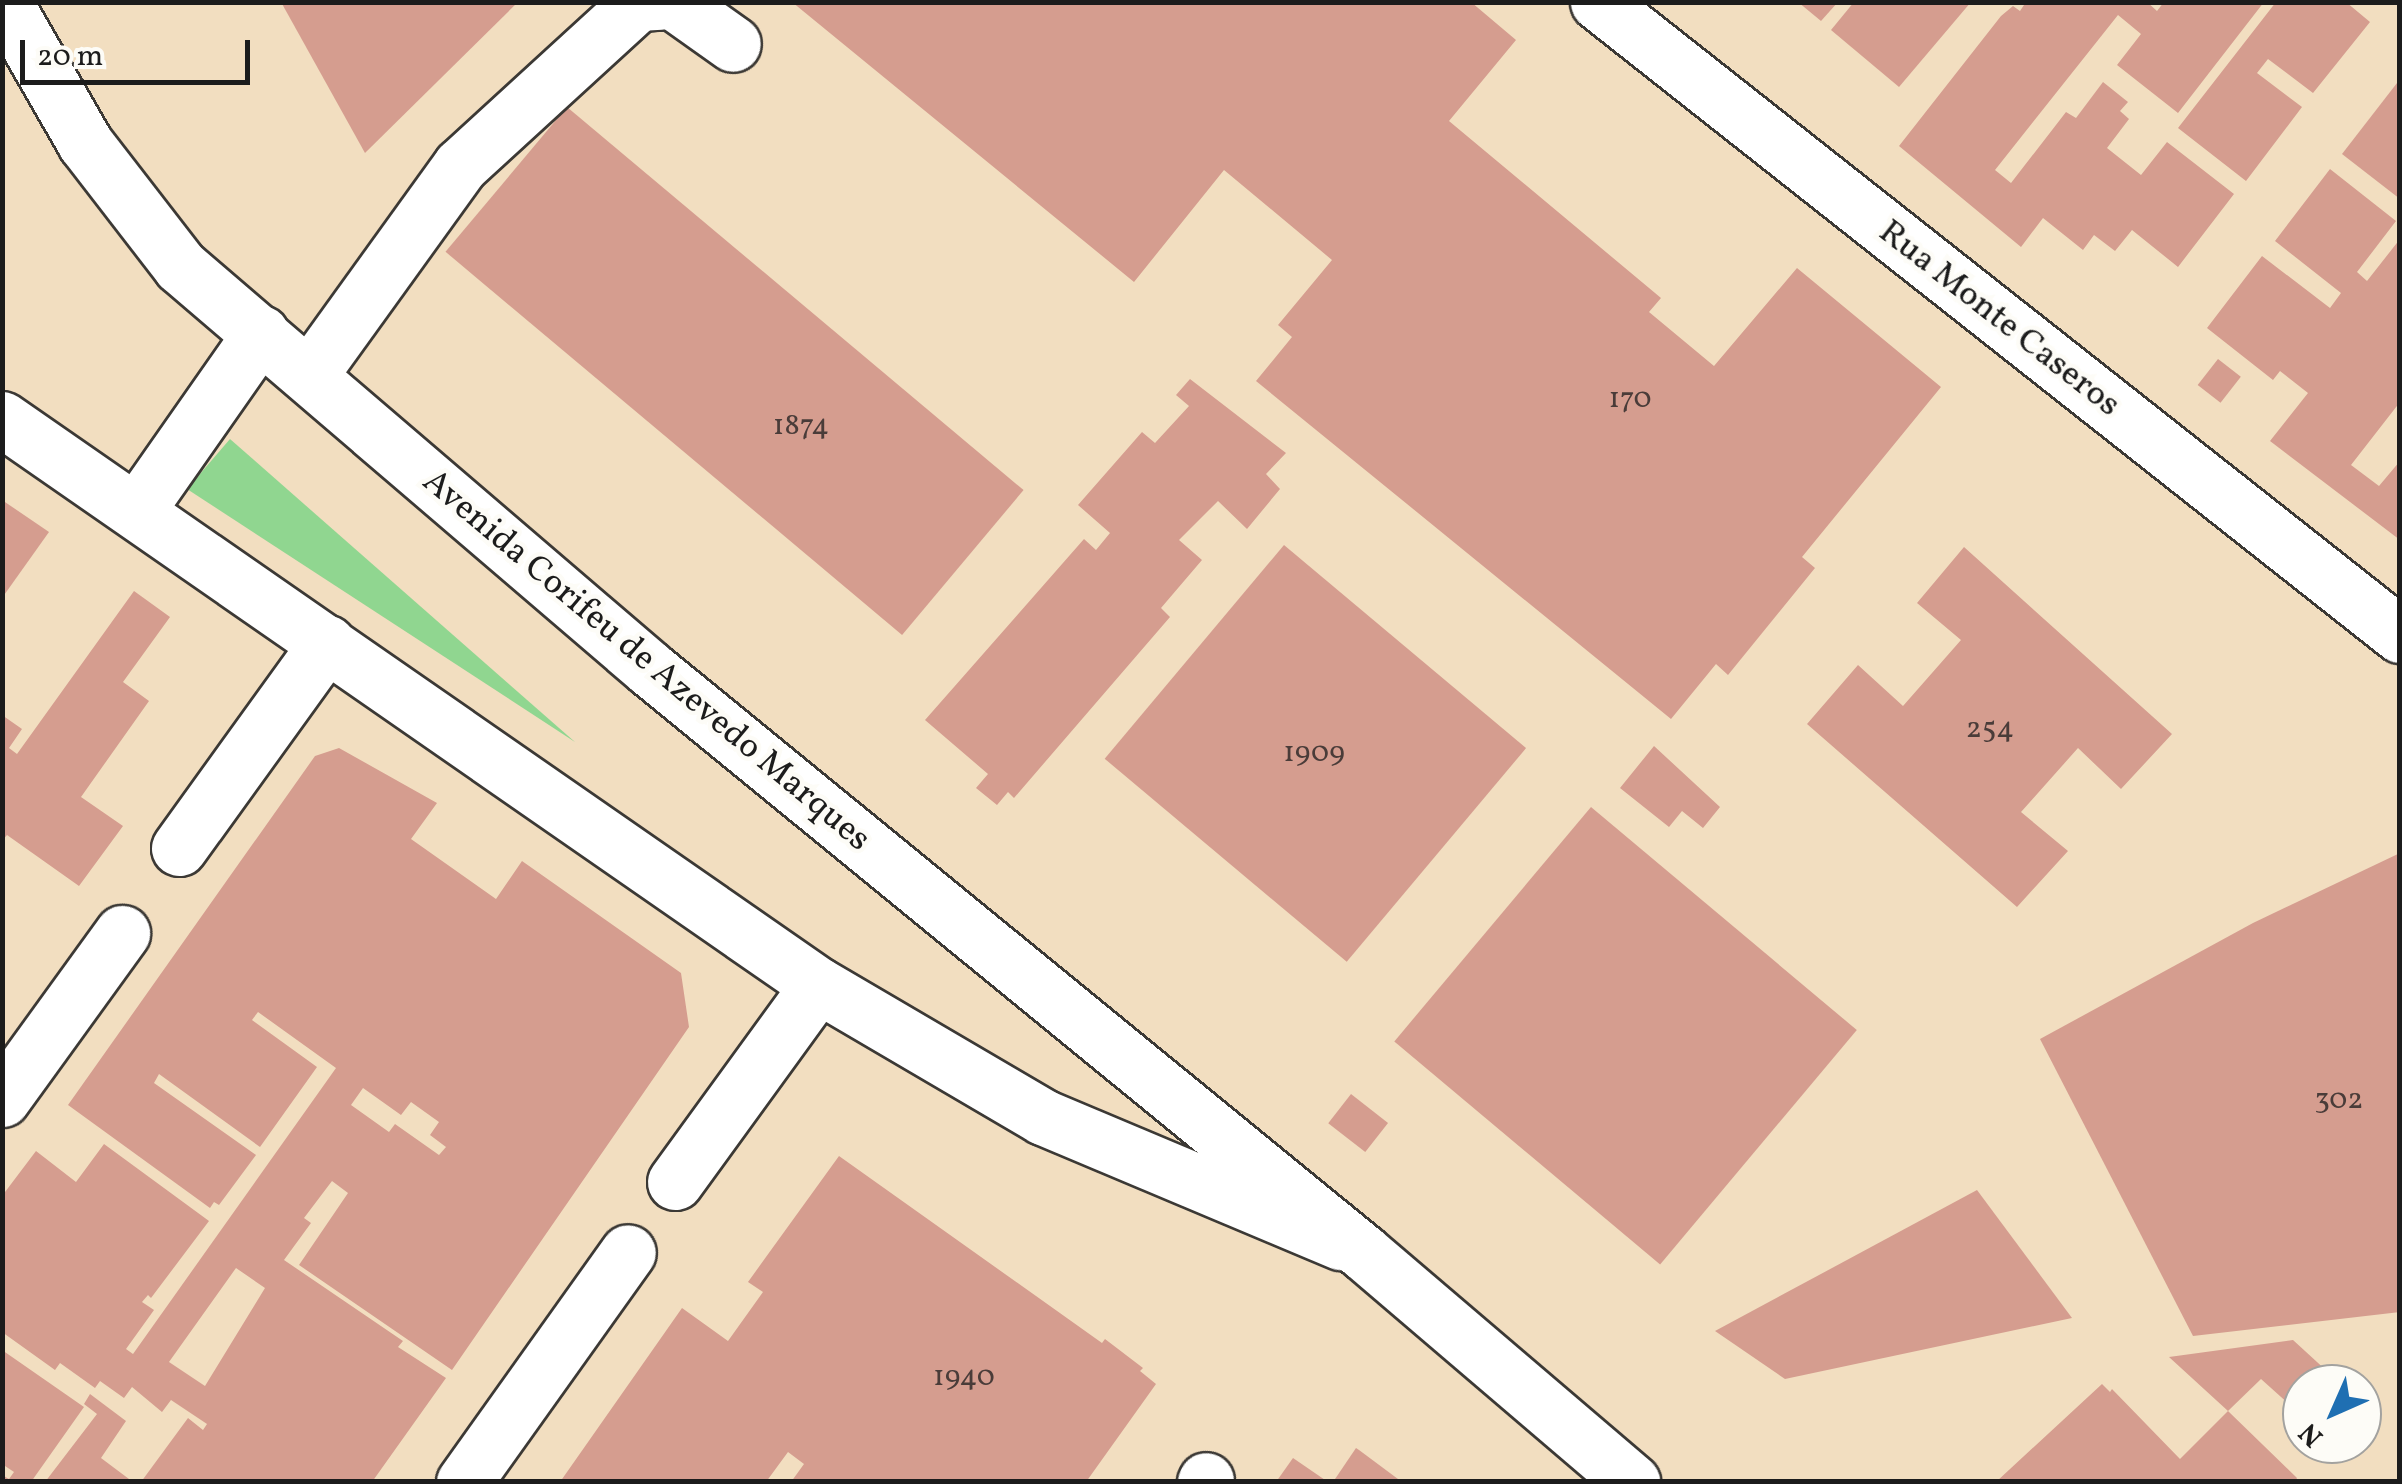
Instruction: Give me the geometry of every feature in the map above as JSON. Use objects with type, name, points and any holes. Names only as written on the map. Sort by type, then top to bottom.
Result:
[{"type":"street","points":[[310,374],[460,166],[638,3],[660,2]]},
{"type":"street","points":[[674,2],[733,44]]},
{"type":"street","name":"Rua Monte Caseros","points":[[1598,2],[2400,636]]},
{"type":"street","name":"Avenida Corifeu de Azevedo Marques","points":[[10,7],[85,143],[180,266],[262,332],[362,424],[650,669],[1363,1252],[1632,1482]]},
{"type":"street","points":[[137,510],[262,332]]},
{"type":"street","name":"Avenida Corifeu de Azevedo Marques","points":[[2,419],[818,984],[1043,1117],[1363,1252]]},
{"type":"street","points":[[179,848],[327,644]]},
{"type":"street","points":[[2,1100],[122,933]]},
{"type":"street","points":[[676,1182],[818,984]]},
{"type":"street","points":[[464,1482],[628,1252]]},
{"type":"green space","points":[[230,439],[575,742],[187,489]]},
{"type":"building","points":[[281,2],[518,2],[365,153]]},
{"type":"building","points":[[792,2],[1471,2],[1516,40],[1449,121],[1661,298],[1649,312],[1714,366],[1797,268],[1941,387],[1802,557],[1815,568],[1728,675],[1716,664],[1671,719],[1256,381],[1292,337],[1278,325],[1332,260],[1224,170],[1134,282]]},
{"type":"building","points":[[1798,2],[1838,2],[1821,21]]},
{"type":"building","points":[[1854,2],[1971,2],[1899,87],[1831,30]]},
{"type":"building","points":[[2026,2],[2147,2],[2157,11],[2164,2],[2264,2],[2178,113],[2117,65],[2141,34],[2118,15],[1995,170],[2011,183],[2066,112],[2076,118],[2103,82],[2128,102],[2120,111],[2129,119],[2107,148],[2141,175],[2167,142],[2234,194],[2178,267],[2132,230],[2115,251],[2094,235],[2083,250],[2043,218],[2021,247],[1899,146],[2001,16],[2013,6],[2020,11]]},
{"type":"building","points":[[2276,2],[2346,2],[2370,22],[2313,93],[2268,59],[2257,73],[2302,107],[2246,181],[2178,128]]},
{"type":"building","points":[[2397,83],[2400,85],[2400,199],[2342,154]]},
{"type":"building","points":[[567,107],[1024,490],[902,635],[446,252]]},
{"type":"building","points":[[2330,169],[2396,221],[2357,272],[2367,281],[2400,239],[2400,402],[2351,465],[2379,486],[2400,461],[2400,540],[2270,441],[2308,393],[2280,371],[2273,380],[2207,328],[2262,256],[2330,308],[2341,293],[2275,241]]},
{"type":"building","points":[[2218,359],[2241,377],[2221,403],[2198,385]]},
{"type":"building","points":[[1190,379],[1286,453],[1266,474],[1280,489],[1247,529],[1218,501],[1179,540],[1202,560],[1161,608],[1170,617],[1014,798],[1008,792],[997,805],[976,788],[988,774],[925,720],[1084,539],[1096,550],[1110,533],[1078,505],[1142,432],[1155,443],[1189,406],[1176,395]]},
{"type":"building","points":[[2,500],[49,532],[2,598]]},
{"type":"building","points":[[1284,545],[1526,748],[1347,962],[1105,759]]},
{"type":"building","points":[[1964,547],[2172,734],[2121,789],[2078,748],[2021,812],[2068,851],[2017,907],[1807,724],[1858,665],[1903,706],[1961,640],[1917,603]]},
{"type":"building","points":[[134,591],[170,617],[123,682],[149,701],[81,797],[123,826],[79,886],[7,835],[2,841],[2,715],[22,729],[9,748],[17,754]]},
{"type":"building","points":[[1654,746],[1720,807],[1703,828],[1682,811],[1669,827],[1620,788]]},
{"type":"building","points":[[339,748],[437,803],[411,839],[496,899],[522,861],[681,973],[689,1027],[452,1370],[299,1265],[348,1193],[332,1181],[304,1218],[311,1223],[284,1260],[403,1341],[398,1347],[446,1378],[372,1482],[141,1482],[188,1418],[203,1430],[207,1424],[171,1400],[162,1412],[132,1387],[124,1398],[100,1381],[95,1388],[60,1363],[55,1370],[2,1332],[2,1196],[36,1151],[76,1182],[104,1144],[209,1221],[151,1298],[148,1295],[142,1302],[154,1310],[126,1349],[133,1354],[336,1068],[258,1012],[252,1020],[317,1067],[260,1147],[159,1074],[154,1083],[256,1155],[219,1205],[214,1202],[210,1208],[68,1105],[315,756]],"holes":[[[363,1088],[401,1115],[411,1102],[439,1122],[430,1135],[446,1147],[439,1155],[395,1124],[389,1132],[351,1105]],[[236,1268],[265,1288],[205,1386],[169,1362]]]},
{"type":"building","points":[[1591,807],[1857,1030],[1660,1264],[1394,1041]]},
{"type":"building","points":[[2400,853],[2400,1312],[2193,1336],[2040,1039],[2253,923]]},
{"type":"building","points":[[1351,1094],[1388,1123],[1365,1152],[1328,1123]]},
{"type":"building","points":[[839,1156],[1102,1343],[1105,1339],[1143,1368],[1140,1371],[1156,1384],[1086,1482],[791,1482],[804,1464],[788,1452],[766,1482],[560,1482],[682,1308],[728,1341],[763,1292],[748,1282]]},
{"type":"building","points":[[1977,1190],[2072,1318],[1785,1379],[1715,1331]]},
{"type":"building","points":[[2293,1340],[2319,1364],[2282,1364],[2282,1398],[2261,1379],[2228,1411],[2169,1357]]},
{"type":"building","points":[[2,1350],[84,1407],[31,1482],[2,1482],[2,1475],[9,1479],[14,1472],[2,1464]]},
{"type":"building","points":[[2102,1384],[2110,1392],[2112,1389],[2180,1459],[2228,1411],[2297,1478],[2295,1482],[1996,1482]]},
{"type":"building","points":[[90,1394],[126,1421],[101,1458],[133,1482],[45,1482],[97,1414],[84,1404]]},
{"type":"building","points":[[1356,1448],[1359,1450],[1402,1482],[1333,1482]]},
{"type":"building","points":[[1293,1458],[1328,1482],[1276,1482]]}]
